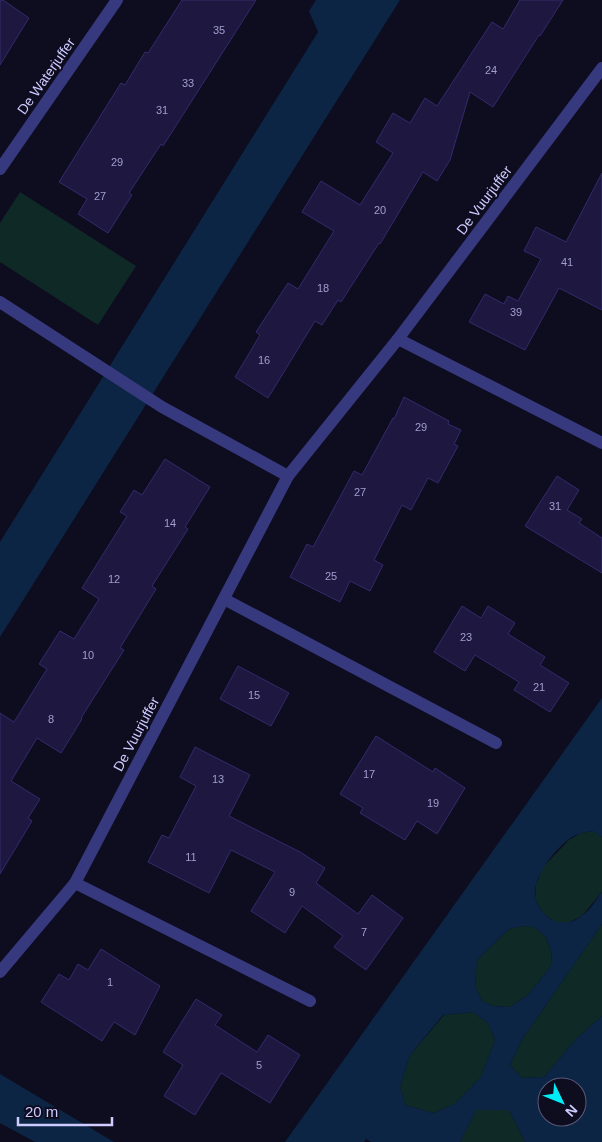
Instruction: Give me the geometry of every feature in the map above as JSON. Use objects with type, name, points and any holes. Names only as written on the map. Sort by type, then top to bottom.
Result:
[{"type":"street","name":"De Waterjuffer","points":[[0,169],[117,0]]},
{"type":"street","name":"De Vuurjuffer","points":[[0,972],[75,883],[288,476],[398,339],[598,82],[602,68]]},
{"type":"street","points":[[0,302],[162,407],[288,476]]},
{"type":"street","points":[[398,339],[602,443]]},
{"type":"street","points":[[224,599],[496,743]]},
{"type":"street","points":[[75,883],[310,1001]]},
{"type":"green space","points":[[20,192],[136,266],[98,325],[0,262],[0,223]]},
{"type":"green space","points":[[593,831],[602,837],[602,892],[582,916],[566,924],[553,921],[543,913],[535,899],[536,885],[542,868],[569,840],[581,833]]},
{"type":"green space","points":[[602,924],[602,1016],[576,1039],[544,1077],[522,1078],[510,1065],[521,1041]]},
{"type":"green space","points":[[522,926],[534,927],[546,937],[552,954],[551,966],[528,995],[510,1007],[493,1006],[482,1001],[475,986],[477,960],[509,929]]},
{"type":"green space","points":[[473,1012],[488,1023],[495,1040],[481,1077],[455,1104],[433,1113],[405,1105],[400,1086],[410,1055],[444,1015]]},
{"type":"green space","points":[[476,1110],[509,1110],[525,1142],[460,1142]]},
{"type":"water","points":[[316,0],[400,0],[0,637],[0,542],[318,32],[309,11]]},
{"type":"water","points":[[602,698],[602,837],[593,831],[586,832],[574,836],[562,845],[540,873],[535,890],[535,898],[548,918],[565,923],[582,916],[602,892],[602,924],[521,1041],[510,1065],[522,1078],[537,1077],[537,1127],[587,1127],[587,1077],[544,1077],[576,1039],[602,1016],[602,1142],[525,1142],[509,1110],[476,1110],[460,1142],[371,1142],[366,1139],[364,1142],[285,1142]],"holes":[[[522,926],[534,927],[546,937],[552,954],[551,966],[528,995],[510,1007],[493,1006],[482,1001],[475,986],[477,960],[509,929]],[[473,1012],[488,1023],[495,1040],[481,1077],[455,1104],[433,1113],[405,1105],[400,1086],[410,1055],[443,1015]]]},
{"type":"water","points":[[0,1074],[114,1142],[35,1142],[0,1123]]},
{"type":"building","points":[[0,0],[3,0],[29,18],[0,65]]},
{"type":"building","points":[[182,0],[256,0],[163,146],[161,144],[129,193],[132,195],[108,233],[78,214],[87,199],[59,182],[121,83],[125,85],[145,52],[148,53]]},
{"type":"building","points":[[520,0],[563,0],[493,107],[470,92],[450,160],[437,181],[423,172],[380,244],[341,302],[338,300],[322,325],[315,321],[268,398],[235,377],[260,335],[256,332],[288,283],[298,289],[334,231],[302,212],[321,181],[360,205],[393,153],[376,142],[393,113],[410,123],[425,98],[437,106],[492,22],[503,29]]},
{"type":"building","points":[[602,173],[602,310],[559,288],[525,350],[469,322],[485,294],[504,304],[508,296],[518,301],[541,259],[524,251],[536,227],[566,242]]},
{"type":"building","points":[[404,397],[449,421],[448,424],[461,430],[454,444],[458,446],[438,483],[428,478],[411,510],[402,505],[374,560],[383,565],[370,591],[350,581],[340,602],[290,577],[307,544],[313,547],[354,471],[362,475],[394,419]]},
{"type":"building","points":[[165,459],[210,487],[185,527],[188,529],[152,586],[156,589],[120,648],[124,650],[61,753],[37,738],[11,781],[40,799],[28,818],[32,821],[0,874],[0,713],[14,722],[47,669],[39,664],[60,631],[74,639],[99,599],[82,588],[127,516],[120,512],[134,490],[142,495]]},
{"type":"building","points":[[557,476],[579,490],[567,510],[582,519],[579,523],[602,538],[602,573],[525,526]]},
{"type":"building","points":[[462,606],[481,618],[488,606],[515,623],[508,634],[545,657],[540,665],[569,683],[550,712],[514,690],[519,682],[475,655],[465,671],[434,652]]},
{"type":"building","points":[[238,666],[289,693],[271,726],[220,699]]},
{"type":"building","points":[[376,736],[433,772],[435,768],[465,788],[437,834],[417,821],[405,840],[360,813],[363,808],[340,794]]},
{"type":"building","points":[[195,747],[250,775],[229,816],[300,852],[325,868],[316,883],[358,914],[372,895],[403,918],[366,970],[334,947],[343,936],[302,906],[285,933],[251,911],[275,872],[231,850],[209,893],[148,862],[162,835],[169,838],[196,786],[180,777]]},
{"type":"building","points":[[101,949],[160,986],[135,1035],[114,1022],[102,1041],[41,1002],[59,974],[69,980],[78,964],[88,970]]},
{"type":"building","points":[[196,999],[222,1015],[215,1025],[257,1052],[268,1035],[300,1055],[270,1103],[221,1073],[195,1115],[164,1096],[183,1065],[163,1052]]}]
